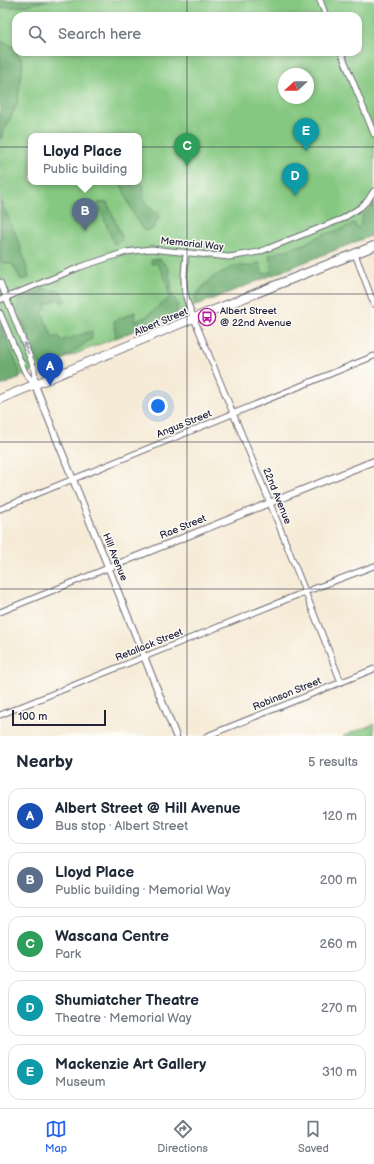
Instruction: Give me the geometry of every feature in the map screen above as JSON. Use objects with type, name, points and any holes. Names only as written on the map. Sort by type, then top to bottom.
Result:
[{"type":"main road","name":"Albert Street","points":[[0,399],[194,318],[374,246]]},
{"type":"street","points":[[320,0],[324,12]]},
{"type":"street","points":[[343,56],[374,134]]},
{"type":"street","name":"Memorial Way","points":[[0,300],[80,267],[126,252],[151,249],[186,254],[229,257],[259,252],[342,219],[361,207],[374,191]]},
{"type":"street","name":"22nd Avenue","points":[[186,254],[184,290],[194,318],[341,682]]},
{"type":"street","points":[[355,254],[374,304]]},
{"type":"street","points":[[0,282],[34,368],[35,385]]},
{"type":"street","points":[[0,314],[25,372],[35,385]]},
{"type":"street","name":"Angus Street","points":[[0,509],[374,356]]},
{"type":"street","name":"Hill Avenue","points":[[35,385],[176,736]]},
{"type":"street","name":"Rae Street","points":[[0,612],[374,460]]},
{"type":"street","name":"Retallack Street","points":[[0,714],[305,592],[374,566]]},
{"type":"street","name":"Robinson Street","points":[[207,736],[374,668]]},
{"type":"green space","points":[[0,0],[374,0],[374,234],[43,367],[0,386]]},
{"type":"green space","points":[[0,0],[49,0],[24,6],[0,8]]},
{"type":"green space","points":[[0,41],[12,46],[12,56],[19,56],[23,62],[17,104],[0,140]]},
{"type":"green space","points":[[142,184],[144,186],[144,200],[146,204],[160,215],[154,228],[145,231],[136,220],[121,185]]},
{"type":"green space","points":[[0,200],[21,248],[29,278],[21,280],[12,264],[0,262]]},
{"type":"green space","points":[[107,202],[122,237],[121,241],[114,244],[98,203]]},
{"type":"green space","points":[[374,206],[373,235],[195,306],[195,296],[210,279],[235,266],[252,266],[259,262],[263,274],[272,271],[269,255],[302,245],[321,235],[342,229],[354,223],[358,229],[362,216]]},
{"type":"green space","points":[[160,259],[168,268],[173,296],[178,304],[176,314],[116,338],[114,321],[135,312],[134,322],[147,316],[169,298],[167,284],[159,266],[156,263],[152,264],[151,260]]},
{"type":"green space","points":[[44,289],[61,291],[65,301],[61,303],[59,299],[45,305],[47,308],[42,312],[53,338],[59,336],[61,341],[92,331],[92,339],[60,361],[43,367],[40,365],[17,308],[20,300]]},
{"type":"green space","points":[[0,324],[20,372],[18,379],[0,386]]},
{"type":"green space","points":[[374,724],[374,736],[343,736]]},
{"type":"place","name":"Mackenzie Art Gallery","points":[[306,151]]},
{"type":"place","name":"Wascana Centre","points":[[187,166]]},
{"type":"place","name":"Shumiatcher Theatre","points":[[295,196]]},
{"type":"place","name":"Lloyd Place","points":[[85,231]]},
{"type":"place","name":"Albert Street @ 22nd Avenue","points":[[207,317]]},
{"type":"place","name":"Albert Street @ Hill Avenue","points":[[50,386]]}]
